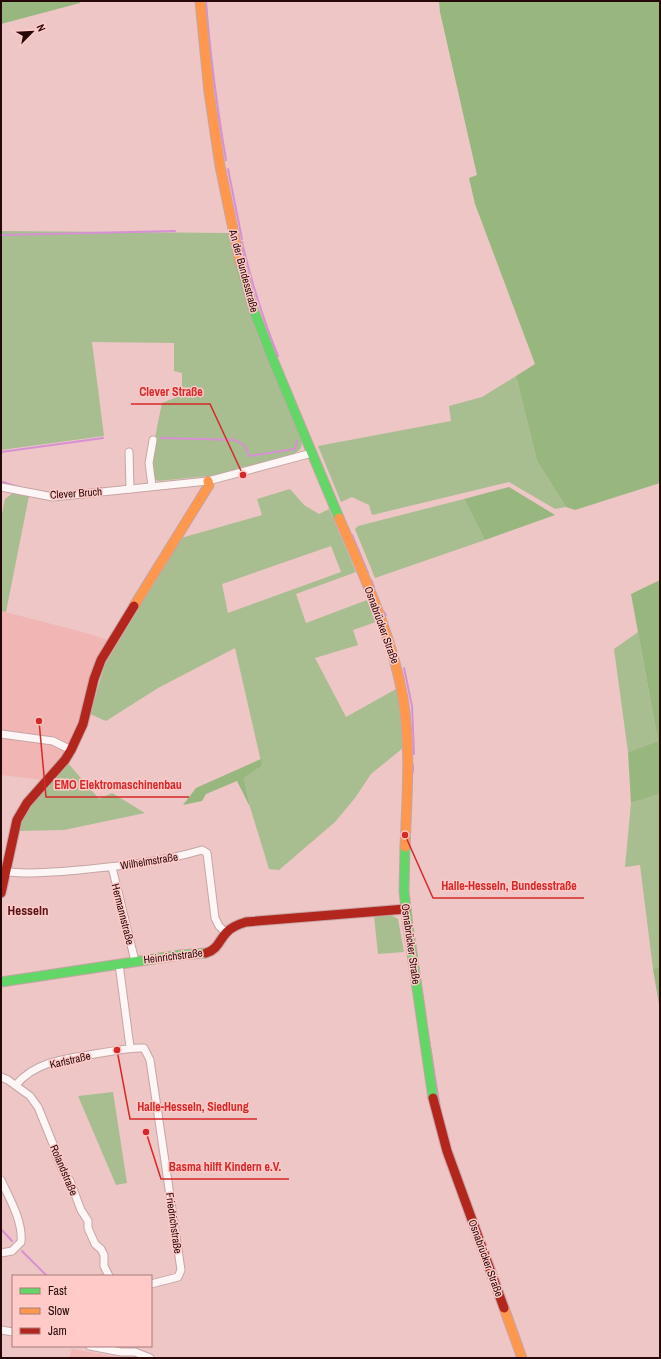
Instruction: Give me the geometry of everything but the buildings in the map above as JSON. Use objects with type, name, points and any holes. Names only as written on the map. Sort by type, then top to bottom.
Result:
[{"type":"main road","name":"An der Bundesstraße","points":[[200,1],[209,92],[220,166],[246,286],[261,329],[343,526]]},
{"type":"main road","points":[[1,893],[3,871],[17,820],[21,812],[27,803],[65,760],[71,750],[83,724],[94,679],[101,660],[209,485],[208,482]]},
{"type":"main road","name":"Osnabrücker Straße","points":[[343,526],[391,644],[397,663],[404,703],[408,759],[404,860],[406,910],[436,1113],[450,1160],[522,1358]]},
{"type":"main road","name":"Heinrichstraße","points":[[1,982],[135,961],[204,953],[212,951],[226,933],[236,926],[246,922],[406,910]]},
{"type":"street","points":[[152,486],[149,463],[153,440]]},
{"type":"street","points":[[129,452],[130,489]]},
{"type":"street","name":"Clever Bruch","points":[[1,487],[53,497],[152,486],[208,482],[312,453]]},
{"type":"street","points":[[1,734],[53,741],[71,750]]},
{"type":"street","name":"Wilhelmstraße","points":[[3,871],[49,872],[112,867],[168,860],[202,850],[207,853],[215,918],[219,926],[226,933]]},
{"type":"street","name":"Hermannstraße","points":[[112,867],[135,961]]},
{"type":"street","points":[[119,964],[130,1047]]},
{"type":"street","name":"Karlstraße","points":[[16,1085],[21,1078],[51,1062],[65,1058],[130,1047]]},
{"type":"street","name":"Friedrichstraße","points":[[130,1047],[144,1048],[150,1060],[182,1270],[178,1277],[152,1284]]},
{"type":"street","name":"Rolandstraße","points":[[1,1077],[16,1085],[30,1096],[38,1107],[56,1155],[64,1173],[70,1181],[81,1210],[88,1221],[88,1228],[95,1244],[101,1249],[104,1255],[104,1266],[108,1275]]},
{"type":"street","points":[[1,1180],[22,1232],[21,1242],[12,1251],[1,1254]]},
{"type":"street","points":[[1,1330],[12,1332]]},
{"type":"street","points":[[95,1347],[121,1352],[135,1349],[150,1358]]},
{"type":"shaded area","points":[[1,611],[108,640],[83,705],[70,747],[43,780],[1,775]]},
{"type":"shaded area","points":[[72,1349],[117,1357],[69,1358]]},
{"type":"green space","points":[[1,1],[80,1],[80,3],[1,24]]},
{"type":"green space","points":[[439,1],[660,1],[660,483],[575,510],[566,507],[537,461],[516,376],[535,364],[475,204],[469,178],[477,175],[440,12]]},
{"type":"green space","points":[[1,231],[228,233],[246,303],[260,342],[301,438],[302,444],[300,450],[293,454],[219,475],[158,481],[153,478],[153,459],[162,403],[182,395],[182,373],[174,371],[174,343],[92,342],[104,436],[1,450]]},
{"type":"green space","points":[[516,376],[537,461],[566,507],[555,509],[509,482],[372,515],[369,505],[352,497],[341,502],[318,446],[451,421],[449,406],[482,397]]},
{"type":"green space","points":[[509,487],[555,515],[485,540],[464,499]]},
{"type":"green space","points":[[290,489],[304,505],[319,514],[329,509],[356,572],[296,594],[306,623],[367,600],[376,622],[353,630],[358,645],[315,658],[346,717],[396,689],[399,704],[403,748],[371,774],[355,798],[335,822],[279,870],[269,869],[250,807],[244,778],[262,766],[235,648],[158,688],[106,721],[90,714],[105,664],[181,538],[262,515],[257,499]],"holes":[[[331,546],[341,572],[228,613],[222,584]]]},
{"type":"green space","points":[[13,493],[29,496],[6,612],[1,611],[1,519],[5,499]]},
{"type":"green space","points":[[464,499],[485,540],[375,578],[355,529],[358,526]]},
{"type":"green space","points":[[660,580],[660,794],[631,803],[628,752],[658,741],[631,594]]},
{"type":"green space","points":[[638,632],[658,741],[628,752],[614,649]]},
{"type":"green space","points":[[261,759],[262,766],[244,778],[250,807],[237,781],[206,794],[202,801],[183,805],[196,788]]},
{"type":"green space","points":[[67,762],[99,799],[112,793],[145,813],[64,830],[18,831],[21,822],[32,804]]},
{"type":"green space","points":[[660,794],[660,966],[653,969],[640,865],[625,867],[631,803]]},
{"type":"green space","points":[[391,915],[398,919],[404,952],[378,954],[374,916]]},
{"type":"green space","points":[[660,966],[660,1010],[653,969]]},
{"type":"green space","points":[[113,1092],[127,1183],[116,1185],[78,1096]]},
{"type":"waterway","points":[[206,1],[214,81],[226,160]]},
{"type":"waterway","points":[[228,169],[242,239]]},
{"type":"waterway","points":[[1,235],[175,231]]},
{"type":"waterway","points":[[242,242],[258,300],[278,356]]},
{"type":"waterway","points":[[1,452],[103,438]]},
{"type":"waterway","points":[[161,438],[235,440],[245,446],[249,456],[295,449],[297,441]]},
{"type":"waterway","points":[[3,482],[18,487]]},
{"type":"waterway","points":[[88,490],[101,488]]},
{"type":"waterway","points":[[58,493],[82,490]]},
{"type":"waterway","points":[[352,535],[368,573]]},
{"type":"waterway","points":[[371,580],[374,587]]},
{"type":"waterway","points":[[404,668],[412,706],[414,754]]},
{"type":"waterway","points":[[413,765],[413,772]]},
{"type":"waterway","points":[[412,924],[426,1019]]},
{"type":"waterway","points":[[427,1028],[440,1108]]},
{"type":"waterway","points":[[1,1229],[12,1241]]},
{"type":"waterway","points":[[484,1240],[522,1345]]},
{"type":"waterway","points":[[22,1251],[46,1275]]},
{"type":"traffic: fast","points":[[240,263],[252,306],[271,355],[339,518]]},
{"type":"traffic: fast","points":[[405,847],[404,891],[433,1098]]},
{"type":"traffic: fast","points":[[1,982],[180,955],[206,953]]},
{"type":"traffic: slow","points":[[200,1],[209,92],[220,166],[240,263]]},
{"type":"traffic: slow","points":[[134,606],[209,485],[208,481]]},
{"type":"traffic: slow","points":[[339,518],[385,629],[392,651],[403,698],[408,753],[405,847]]},
{"type":"traffic: slow","points":[[504,1308],[522,1358]]},
{"type":"traffic: jam","points":[[1,893],[17,820],[27,803],[65,760],[71,750],[83,724],[94,679],[101,660],[134,606]]},
{"type":"traffic: jam","points":[[206,953],[213,950],[230,929],[246,922],[406,909]]},
{"type":"traffic: jam","points":[[433,1098],[447,1151],[504,1308]]},
{"type":"place","name":"Clever Straße","points":[[243,475]]},
{"type":"place","name":"EMO Elektromaschinenbau","points":[[39,721]]},
{"type":"place","name":"Halle-Hesseln, Bundesstraße","points":[[405,835]]},
{"type":"place","name":"Halle-Hesseln, Siedlung","points":[[117,1050]]},
{"type":"place","name":"Basma hilft Kindern e.V.","points":[[146,1132]]},
{"type":"district","name":"Hesseln","points":[[28,910]]}]
